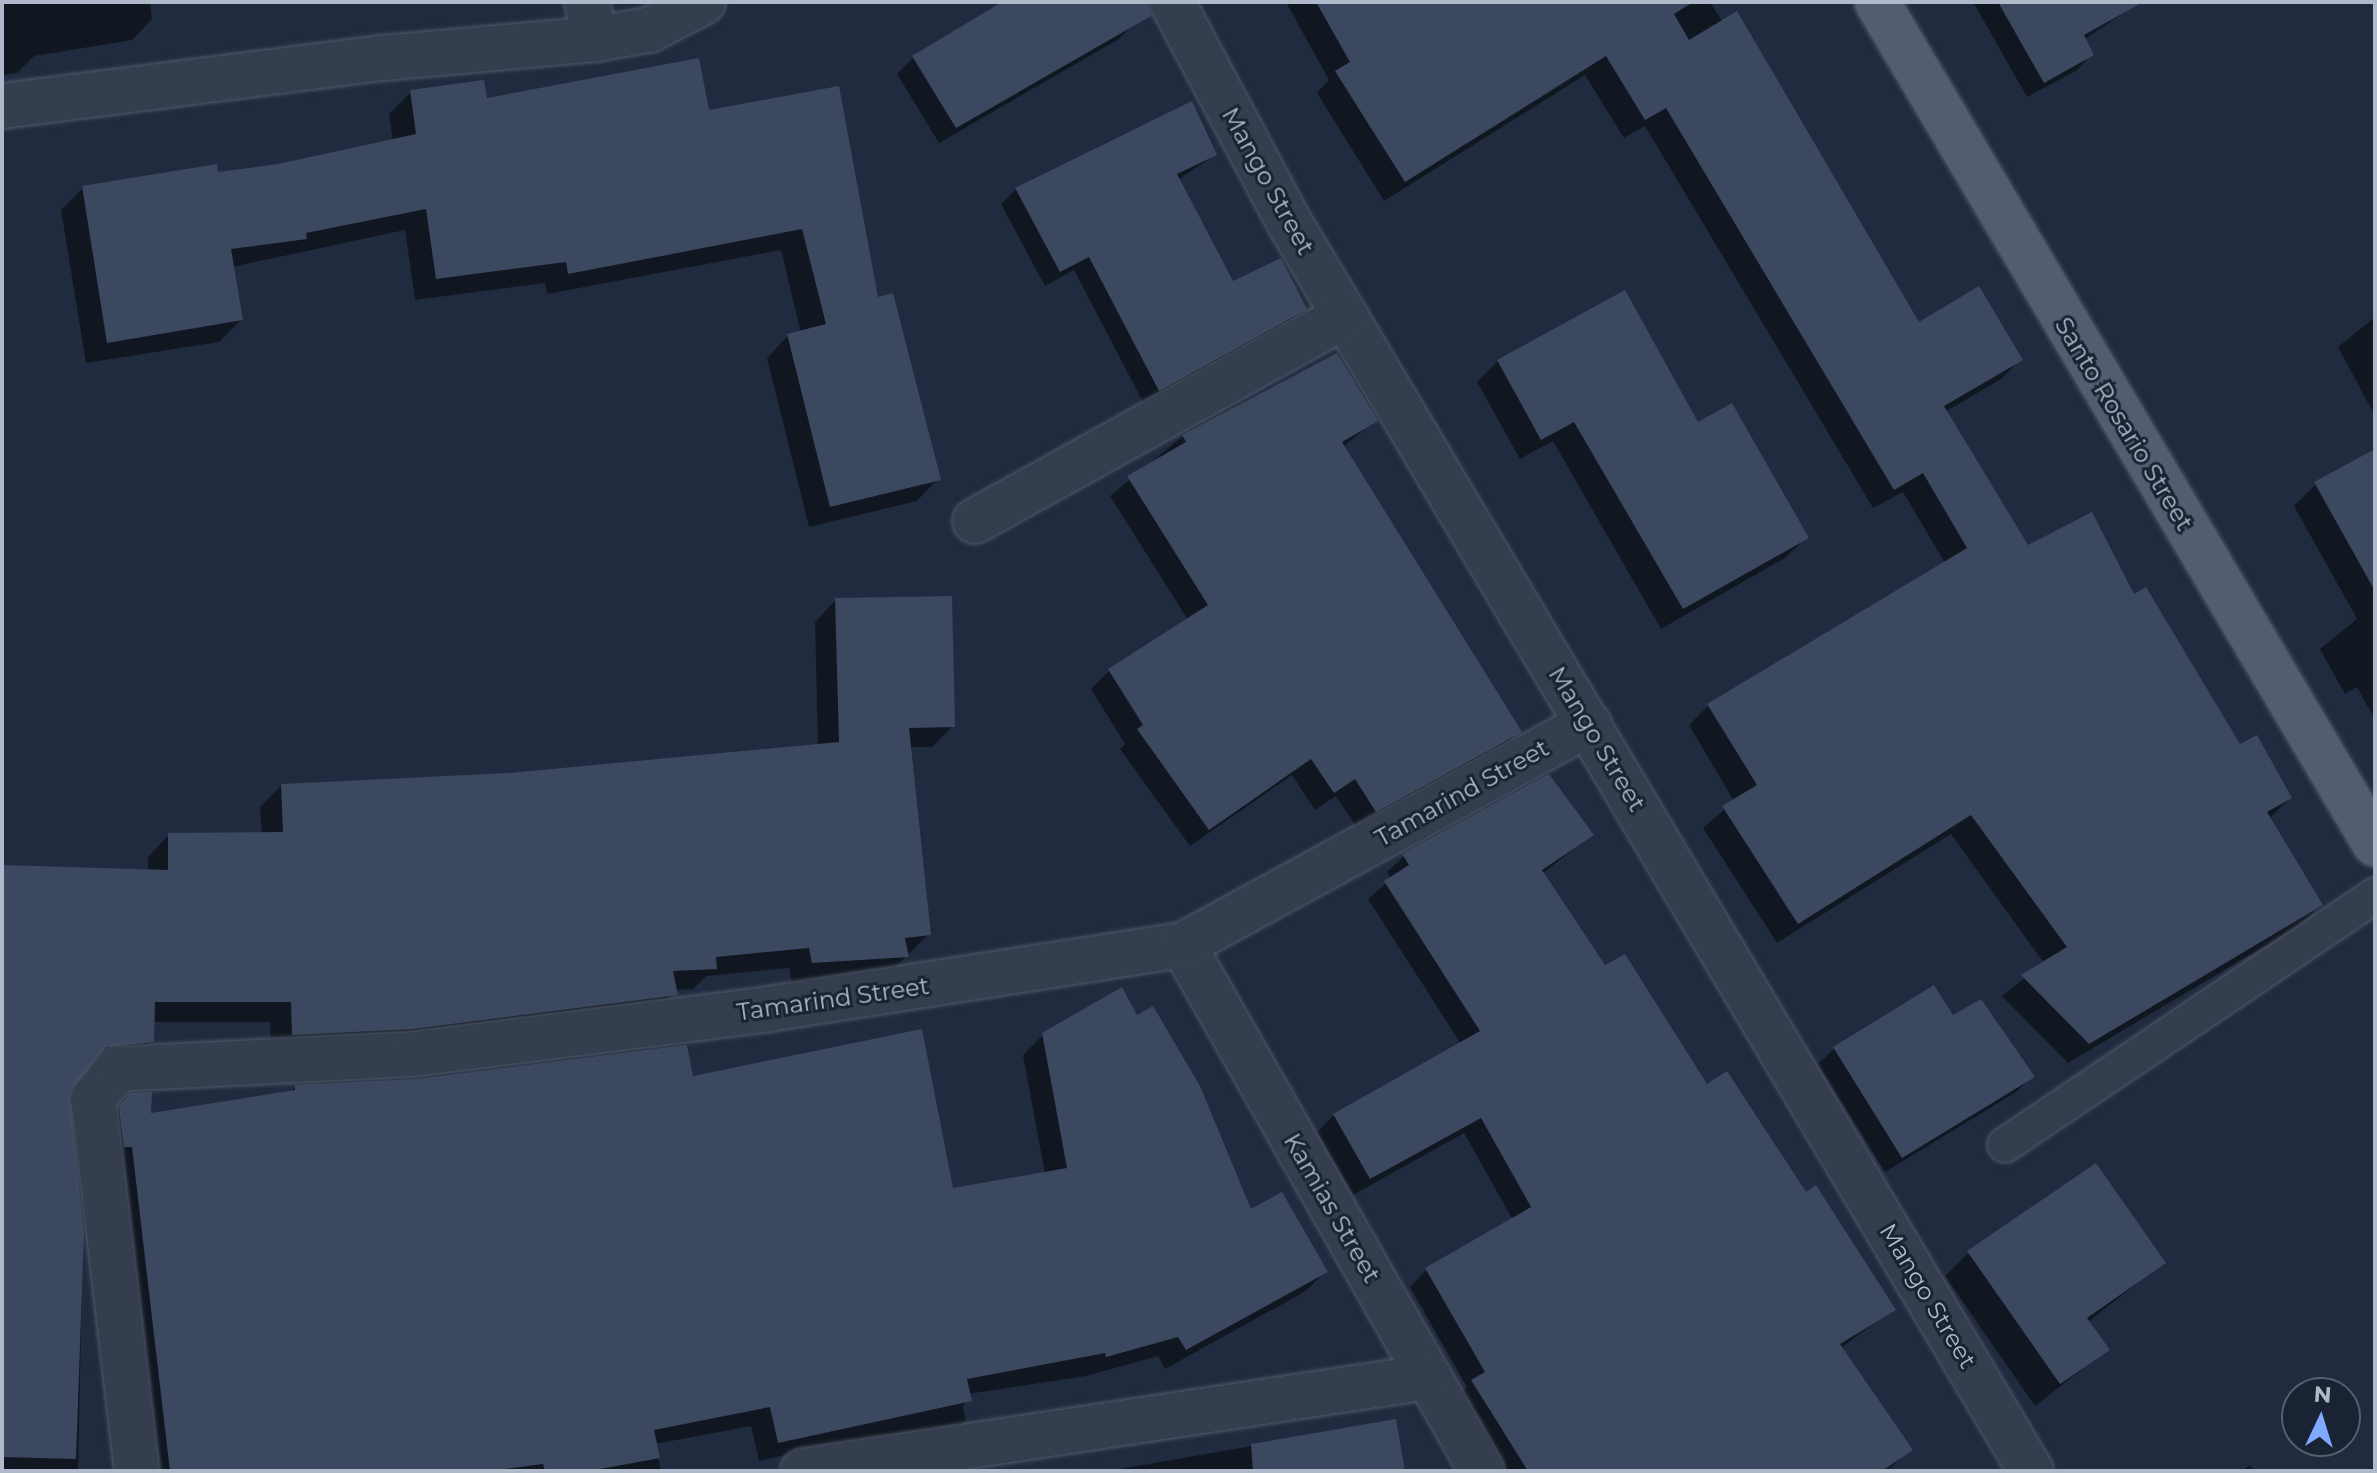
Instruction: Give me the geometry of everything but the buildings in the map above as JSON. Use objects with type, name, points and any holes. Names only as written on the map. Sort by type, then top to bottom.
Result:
[{"type":"main road","name":"Santo Rosario Street","points":[[1877,2],[2375,844]]},
{"type":"street","points":[[2,106],[383,58],[591,21],[649,30],[703,2]]},
{"type":"street","name":"Mango Street","points":[[1172,2],[1345,316],[2031,1471]]},
{"type":"street","points":[[975,521],[1345,316]]},
{"type":"street","name":"Tamarind Street","points":[[137,1471],[104,1156],[93,1099],[118,1069],[414,1054],[769,1009],[1183,945],[1589,724]]},
{"type":"street","name":"Kamias Street","points":[[1183,945],[1482,1471]]},
{"type":"street","points":[[803,1471],[1428,1377]]},
{"type":"lane","points":[[2005,1145],[2375,895]]}]
